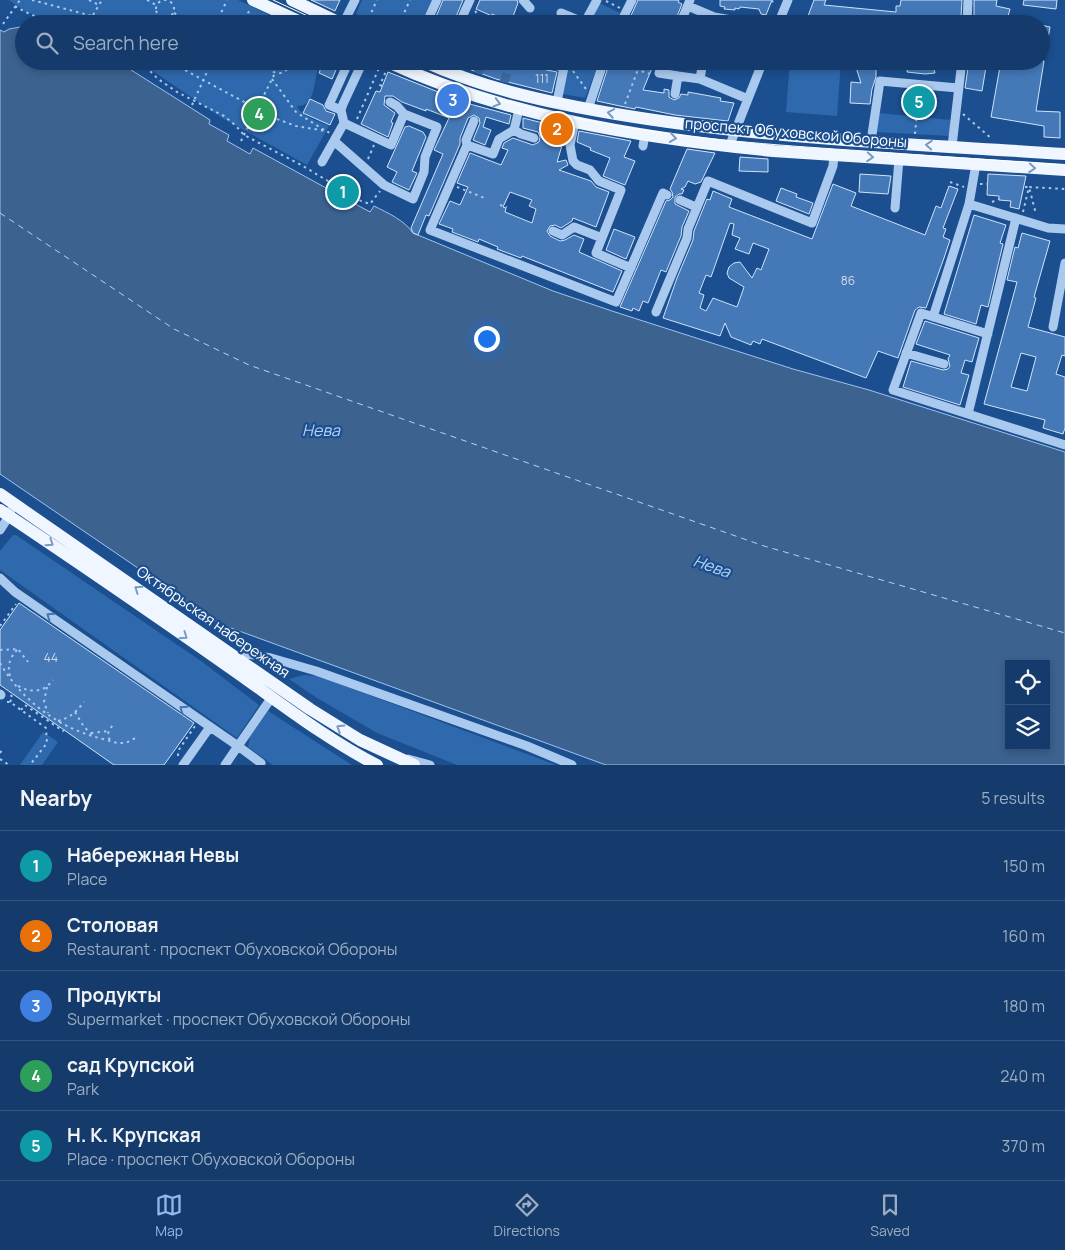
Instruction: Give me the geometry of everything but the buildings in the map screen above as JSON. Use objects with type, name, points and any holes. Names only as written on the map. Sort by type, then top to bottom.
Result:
[{"type":"main road","points":[[292,0],[324,15]]},
{"type":"main road","points":[[255,3],[284,15]]},
{"type":"main road","name":"проспект Обуховской Обороны","points":[[396,70],[519,109],[644,140],[1065,170]]},
{"type":"main road","name":"проспект Обуховской Обороны","points":[[457,70],[503,86],[588,109],[670,123],[735,131],[1065,154]]},
{"type":"main road","name":"Октябрьская набережная","points":[[0,494],[310,709],[360,740],[414,765]]},
{"type":"main road","name":"Октябрьская набережная","points":[[3,512],[80,563],[337,742],[378,765]]},
{"type":"street","points":[[348,15],[355,0]]},
{"type":"street","points":[[430,15],[437,0]]},
{"type":"street","points":[[523,0],[530,8]]},
{"type":"street","points":[[589,15],[597,0]]},
{"type":"street","points":[[625,15],[632,0]]},
{"type":"street","points":[[782,15],[788,0]]},
{"type":"street","points":[[967,15],[968,0]]},
{"type":"street","points":[[465,15],[471,3]]},
{"type":"street","points":[[684,15],[689,3],[710,15]]},
{"type":"street","points":[[561,13],[566,15]]},
{"type":"street","points":[[341,110],[329,105],[345,70]]},
{"type":"street","points":[[322,162],[344,123],[341,110],[359,70]]},
{"type":"street","points":[[558,97],[567,70]]},
{"type":"street","points":[[588,109],[601,70]]},
{"type":"street","points":[[660,70],[659,73],[700,79],[748,99]]},
{"type":"street","points":[[700,79],[702,70]]},
{"type":"street","points":[[728,147],[759,70]]},
{"type":"street","points":[[952,146],[961,70]]},
{"type":"street","points":[[675,94],[678,76]]},
{"type":"street","points":[[871,141],[880,80],[958,88]]},
{"type":"street","points":[[335,139],[384,185],[412,199],[424,172],[425,157],[437,127],[404,114],[397,106],[390,102]]},
{"type":"street","points":[[467,145],[493,154],[499,138],[514,130],[519,109]]},
{"type":"street","points":[[344,123],[391,145],[404,114]]},
{"type":"street","points":[[474,121],[466,140],[467,145],[430,230],[616,302],[663,193],[668,195]]},
{"type":"street","points":[[576,122],[570,144],[573,161],[577,165],[590,170],[600,181],[621,190],[596,253],[631,268]]},
{"type":"street","points":[[514,130],[534,138]]},
{"type":"street","points":[[656,312],[688,238],[688,229],[708,182],[812,223],[833,166],[834,155]]},
{"type":"street","points":[[895,208],[899,159]]},
{"type":"street","points":[[933,317],[969,204],[976,164]]},
{"type":"street","points":[[680,200],[696,207]]},
{"type":"street","points":[[969,204],[1048,228],[1065,229]]},
{"type":"street","points":[[968,414],[1018,219]]},
{"type":"street","points":[[553,231],[562,235],[574,227],[602,238]]},
{"type":"street","points":[[1052,328],[1065,263]]},
{"type":"street","points":[[988,334],[921,313],[893,390],[1065,444]]},
{"type":"street","points":[[906,353],[944,364]]},
{"type":"street","points":[[0,530],[3,512],[13,503]]},
{"type":"street","points":[[0,578],[15,592],[262,764]]},
{"type":"street","points":[[239,659],[248,654],[316,670],[527,746],[572,765]]},
{"type":"street","points":[[225,765],[272,697]]},
{"type":"street","points":[[183,765],[210,727]]},
{"type":"street","points":[[383,751],[430,765]]},
{"type":"path","points":[[3,24],[20,0]]},
{"type":"path","points":[[32,0],[89,15]]},
{"type":"path","points":[[89,0],[99,5]]},
{"type":"path","points":[[94,15],[102,0]]},
{"type":"path","points":[[147,0],[157,5]]},
{"type":"path","points":[[159,15],[156,12],[157,5],[161,1],[169,0],[174,6],[174,13]]},
{"type":"path","points":[[220,15],[227,0]]},
{"type":"path","points":[[370,15],[377,0]]},
{"type":"path","points":[[403,15],[410,0]]},
{"type":"path","points":[[604,0],[627,11]]},
{"type":"path","points":[[771,1],[777,3]]},
{"type":"path","points":[[244,15],[255,3]]},
{"type":"path","points":[[471,3],[479,15]]},
{"type":"path","points":[[15,6],[30,15]]},
{"type":"path","points":[[174,13],[178,15]]},
{"type":"path","points":[[149,70],[177,92],[224,116],[244,135],[290,159],[367,204],[370,204],[384,185]]},
{"type":"path","points":[[185,70],[284,122],[326,131]]},
{"type":"path","points":[[192,105],[208,70]]},
{"type":"path","points":[[270,70],[280,74],[287,70]]},
{"type":"path","points":[[353,127],[382,70]]},
{"type":"path","points":[[382,86],[380,85],[383,70]]},
{"type":"path","points":[[571,70],[586,90]]},
{"type":"path","points":[[625,105],[637,72],[641,70],[653,75],[659,73]]},
{"type":"path","points":[[241,141],[275,73]]},
{"type":"path","points":[[272,79],[296,112],[335,139]]},
{"type":"path","points":[[960,111],[987,134]]},
{"type":"path","points":[[915,137],[917,112]]},
{"type":"path","points":[[450,184],[487,200]]},
{"type":"path","points":[[1025,187],[1065,189]]},
{"type":"path","points":[[1018,219],[1029,187]]},
{"type":"path","points":[[1029,187],[1037,216],[1037,224]]},
{"type":"path","points":[[500,204],[506,207]]},
{"type":"path","points":[[0,650],[18,649]]},
{"type":"path","points":[[18,649],[28,662]]},
{"type":"path","points":[[10,678],[9,662],[12,655],[18,649]]},
{"type":"path","points":[[0,663],[10,678],[31,701],[66,726],[111,742],[124,743],[135,738]]},
{"type":"path","points":[[50,715],[44,702],[47,687],[52,680]]},
{"type":"path","points":[[16,685],[26,690],[37,691],[47,687]]},
{"type":"path","points":[[1,697],[46,728],[47,743],[30,765]]},
{"type":"path","points":[[10,702],[13,697]]},
{"type":"path","points":[[58,721],[66,719],[84,702]]},
{"type":"path","points":[[21,710],[25,704],[63,731],[66,726]]},
{"type":"path","points":[[75,712],[79,720],[96,738]]},
{"type":"path","points":[[38,722],[42,716]]},
{"type":"path","points":[[111,742],[109,731],[116,724]]},
{"type":"path","points":[[90,733],[96,734],[109,731]]},
{"type":"path","points":[[0,759],[9,765]]},
{"type":"shaded area","points":[[9,0],[238,0],[269,15],[36,15],[26,12]]},
{"type":"shaded area","points":[[362,0],[434,0],[427,15],[356,14]]},
{"type":"shaded area","points":[[599,3],[620,13],[619,15],[593,15]]},
{"type":"shaded area","points":[[151,70],[318,70],[310,99],[307,103],[297,106],[306,116],[329,126],[307,165],[222,118]]},
{"type":"shaded area","points":[[567,70],[596,70],[585,98],[562,94]]},
{"type":"shaded area","points":[[789,70],[840,70],[837,116],[786,112]]},
{"type":"shaded area","points":[[878,113],[951,120],[950,136],[875,132]]},
{"type":"shaded area","points":[[13,535],[16,535],[201,661],[259,705],[237,738],[0,570],[0,551]]},
{"type":"shaded area","points":[[304,675],[318,676],[556,765],[457,765],[377,733],[317,698],[289,679]]},
{"type":"shaded area","points":[[268,711],[352,765],[273,765],[248,747],[250,737]]},
{"type":"shaded area","points":[[43,732],[58,742],[42,765],[20,765]]},
{"type":"water","name":"Нева","points":[[15,28],[15,70],[131,70],[210,120],[209,124],[229,135],[227,141],[250,154],[253,148],[370,212],[374,206],[390,214],[405,224],[413,233],[553,291],[793,369],[869,390],[1065,452],[1065,765],[606,765],[220,624],[0,474],[0,30],[4,32]]},
{"type":"ferry route","points":[[0,213],[174,329],[249,365],[764,546],[1065,633]]},
{"type":"tunnel","points":[[504,82],[508,70]]},
{"type":"tram line","points":[[273,0],[306,15]]},
{"type":"tram line","points":[[418,70],[450,83],[505,101],[561,115],[676,135],[792,146],[1065,165]]},
{"type":"place","name":"Продукты","points":[[453,100]]},
{"type":"place","name":"Н. К. Крупская","points":[[919,102]]},
{"type":"place","name":"сад Крупской","points":[[259,114]]},
{"type":"place","name":"Столовая","points":[[557,129]]},
{"type":"place","name":"Набережная Невы","points":[[343,192]]}]
